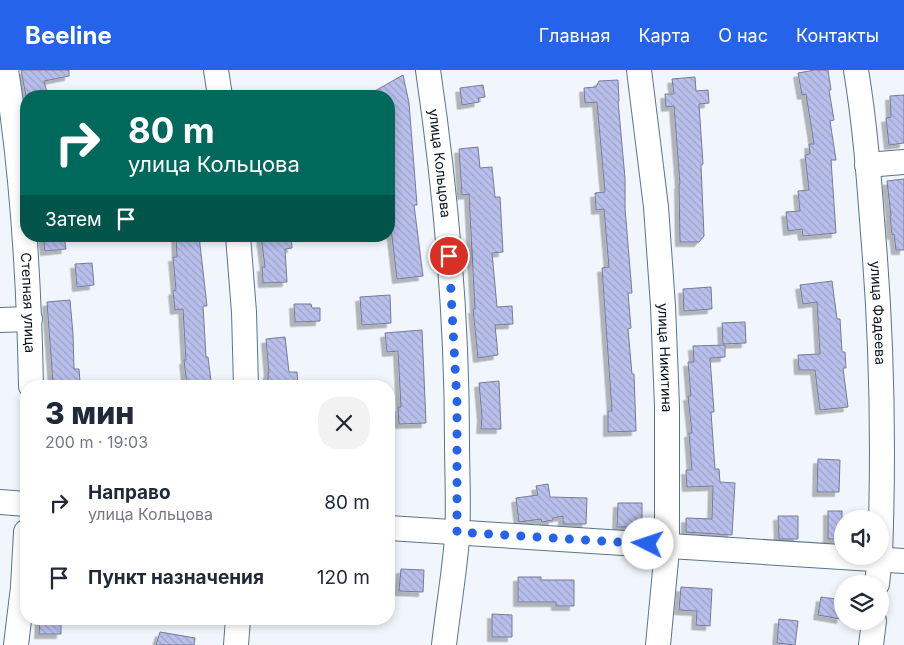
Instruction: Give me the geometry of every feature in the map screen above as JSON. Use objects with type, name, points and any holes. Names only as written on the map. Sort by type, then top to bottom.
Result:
[{"type":"street","name":"Степная улица","points":[[6,70],[8,135],[20,186]]},
{"type":"street","points":[[216,70],[219,90]]},
{"type":"street","name":"улица Кольцова","points":[[428,70],[446,219],[453,310],[457,402],[457,532],[444,645]]},
{"type":"street","name":"улица Никитина","points":[[639,70],[656,207],[664,306],[668,406],[667,546],[658,645]]},
{"type":"street","name":"улица Фадеева","points":[[856,70],[867,165],[878,294],[882,403],[881,510]]},
{"type":"street","points":[[867,165],[904,162]]},
{"type":"street","name":"Степная улица","points":[[25,242],[30,319],[31,380]]},
{"type":"street","points":[[238,242],[244,312],[246,380]]},
{"type":"street","points":[[0,320],[30,319]]},
{"type":"street","points":[[0,502],[20,504]]},
{"type":"street","points":[[395,528],[834,555]]},
{"type":"street","points":[[889,558],[904,561]]},
{"type":"street","points":[[16,645],[20,612]]},
{"type":"street","points":[[236,645],[238,625]]},
{"type":"street","points":[[871,645],[873,630]]},
{"type":"building","points":[[21,70],[69,70],[69,76],[44,81],[46,90],[25,90]]},
{"type":"building","points":[[828,70],[831,90],[829,90],[834,120],[830,121],[836,160],[831,160],[836,233],[803,236],[802,229],[788,231],[786,212],[800,211],[798,191],[809,190],[805,155],[810,154],[809,144],[814,144],[806,94],[802,95],[798,73]]},
{"type":"building","points":[[403,75],[409,103],[417,205],[414,205],[423,276],[397,279],[393,242],[395,242],[395,90],[377,90]]},
{"type":"building","points":[[695,77],[696,91],[708,90],[709,103],[699,104],[703,164],[701,165],[704,236],[699,242],[680,242],[680,184],[674,106],[666,107],[665,94],[674,94],[672,79]]},
{"type":"building","points":[[618,80],[632,293],[628,293],[631,328],[628,329],[632,374],[634,374],[636,431],[608,432],[608,411],[612,411],[602,268],[609,267],[604,209],[596,210],[595,193],[605,192],[597,102],[585,103],[584,88],[596,87],[599,81]]},
{"type":"building","points":[[483,85],[485,97],[478,98],[479,102],[462,105],[460,88]]},
{"type":"building","points":[[904,95],[904,143],[889,145],[886,118],[891,117],[890,96]]},
{"type":"building","points":[[478,147],[480,168],[492,167],[495,197],[500,197],[503,252],[492,253],[497,307],[512,306],[513,324],[495,325],[498,355],[478,358],[473,309],[475,309],[469,194],[462,195],[459,149]]},
{"type":"building","points":[[904,179],[904,250],[896,250],[894,234],[892,235],[887,181]]},
{"type":"building","points":[[44,242],[65,242],[66,249],[45,251]]},
{"type":"building","points":[[176,242],[200,242],[207,306],[203,306],[206,357],[208,357],[211,380],[186,380],[183,309],[175,310],[173,291],[176,290],[173,257],[177,257]]},
{"type":"building","points":[[262,242],[292,242],[292,248],[285,249],[287,282],[263,283],[262,267],[265,267]]},
{"type":"building","points":[[92,263],[94,285],[77,287],[75,264]]},
{"type":"building","points":[[832,281],[837,319],[840,319],[842,352],[845,352],[846,368],[843,368],[848,407],[820,410],[815,370],[799,370],[798,355],[820,354],[817,302],[803,304],[800,285]]},
{"type":"building","points":[[711,287],[712,309],[684,311],[683,289]]},
{"type":"building","points":[[390,295],[391,323],[362,325],[360,297]]},
{"type":"building","points":[[70,300],[74,369],[79,369],[80,380],[53,380],[47,302]]},
{"type":"building","points":[[294,304],[311,304],[312,308],[320,308],[320,321],[295,322]]},
{"type":"building","points":[[745,322],[746,343],[723,344],[722,323]]},
{"type":"building","points":[[422,330],[426,423],[399,424],[398,407],[401,407],[398,351],[387,352],[385,333]]},
{"type":"building","points":[[285,337],[289,372],[297,372],[298,380],[268,380],[266,339]]},
{"type":"building","points":[[725,345],[725,357],[710,358],[714,412],[711,412],[715,469],[719,469],[720,482],[735,483],[732,535],[686,532],[686,518],[712,519],[713,486],[687,487],[686,470],[692,470],[689,433],[692,433],[688,396],[691,396],[688,362],[694,362],[693,346]]},
{"type":"building","points":[[499,381],[501,429],[481,429],[482,417],[479,383]]},
{"type":"building","points":[[818,459],[840,460],[839,492],[817,492]]},
{"type":"building","points":[[548,484],[550,497],[587,498],[586,524],[563,524],[563,516],[542,522],[541,519],[519,522],[516,498],[538,495],[536,486]]},
{"type":"building","points":[[618,503],[642,503],[642,527],[617,527]]},
{"type":"building","points":[[828,511],[834,511],[834,539],[828,539]]},
{"type":"building","points":[[778,516],[798,516],[798,539],[779,539]]},
{"type":"building","points":[[401,569],[424,570],[423,592],[399,591]]},
{"type":"building","points":[[518,577],[541,577],[541,580],[574,580],[574,606],[556,606],[556,602],[518,602]]},
{"type":"building","points":[[681,587],[712,589],[710,626],[696,625],[697,611],[679,610]]},
{"type":"building","points":[[821,597],[834,599],[834,618],[818,615]]},
{"type":"building","points":[[492,614],[512,615],[512,637],[492,637]]},
{"type":"building","points":[[779,619],[798,621],[795,645],[777,643]]},
{"type":"building","points":[[40,625],[61,625],[61,634],[39,634]]},
{"type":"building","points":[[160,632],[195,638],[194,645],[156,645]]},
{"type":"route","points":[[449,256],[457,402],[457,532],[648,544]]}]
